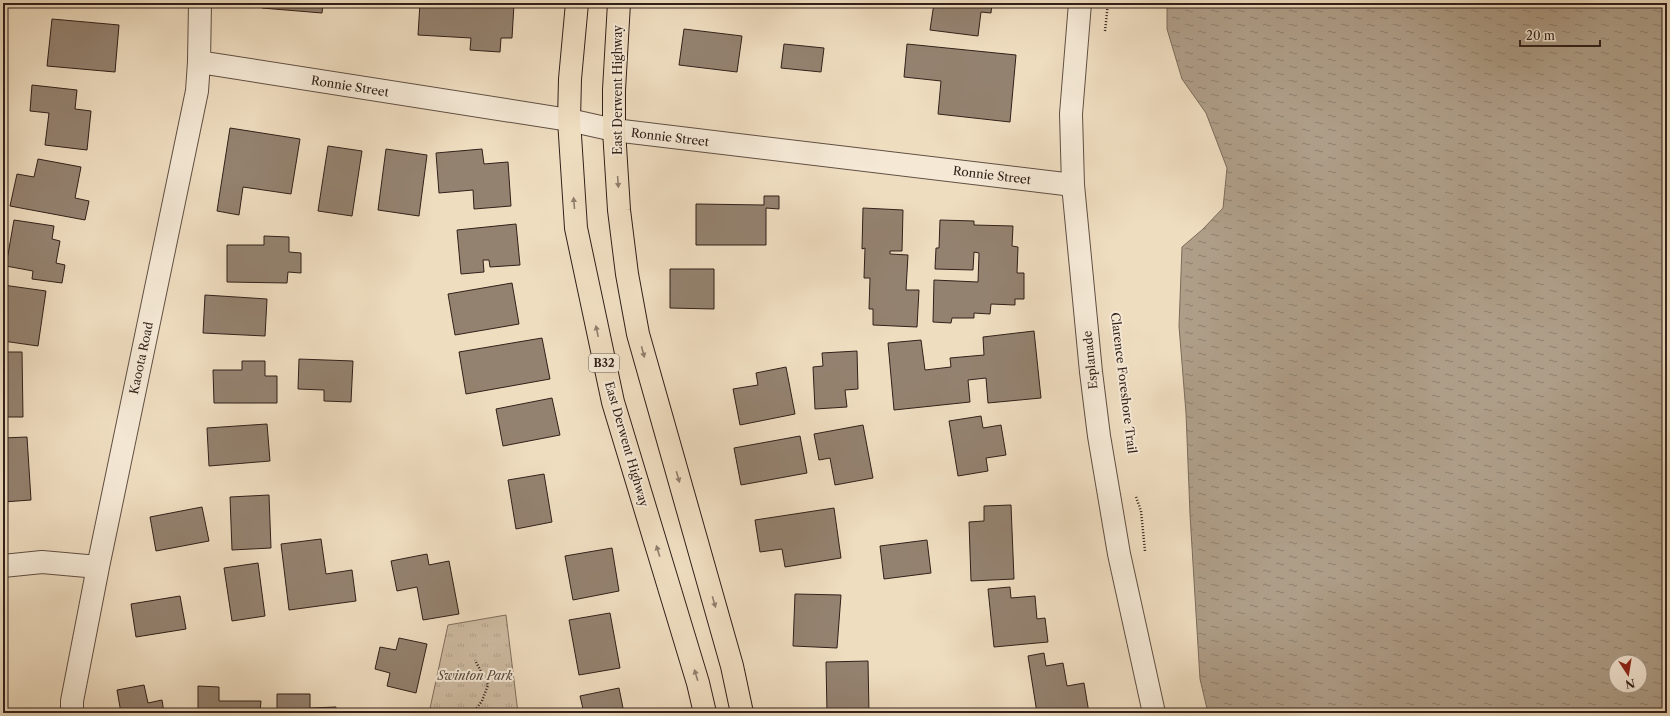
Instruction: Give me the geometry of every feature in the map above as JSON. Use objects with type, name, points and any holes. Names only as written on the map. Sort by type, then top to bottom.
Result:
[{"type":"main road","name":"East Derwent Highway","points":[[577,3],[571,72],[569,120],[576,228],[613,402],[698,683],[705,713]]},
{"type":"main road","name":"East Derwent Highway","points":[[619,3],[614,90],[614,130],[619,210],[627,274],[638,334],[732,666],[742,713]]},
{"type":"street","name":"Kaoota Road","points":[[72,713],[72,701],[98,567],[197,91],[200,3]]},
{"type":"street","name":"Esplanade","points":[[1080,3],[1071,114],[1073,185],[1091,372],[1119,554],[1154,713]]},
{"type":"street","name":"Ronnie Street","points":[[199,62],[569,120],[614,130],[1073,185]]},
{"type":"street","points":[[3,566],[42,562],[98,567]]},
{"type":"path","points":[[1104,33],[1108,3]]},
{"type":"path","points":[[1134,489],[1141,511],[1145,539],[1145,553]]},
{"type":"path","points":[[473,713],[482,702],[488,685],[475,660]]},
{"type":"green space","name":"Swinton Park","points":[[506,615],[518,713],[429,713],[448,625]]},
{"type":"water","points":[[1167,3],[1667,3],[1667,713],[1208,713],[1200,679],[1190,514],[1186,413],[1179,326],[1182,247],[1203,229],[1223,208],[1227,168],[1206,113],[1182,79],[1167,29]]},
{"type":"building","points":[[263,3],[323,3],[322,13],[262,8]]},
{"type":"building","points":[[420,3],[514,4],[512,38],[501,38],[500,52],[470,50],[471,38],[418,35]]},
{"type":"building","points":[[934,3],[992,3],[991,13],[981,12],[978,36],[930,30]]},
{"type":"building","points":[[52,19],[119,25],[115,72],[47,66]]},
{"type":"building","points":[[684,29],[742,36],[737,72],[679,65]]},
{"type":"building","points":[[784,44],[824,48],[821,72],[781,68]]},
{"type":"building","points":[[907,44],[1016,55],[1010,122],[938,114],[941,81],[904,77]]},
{"type":"building","points":[[32,85],[77,90],[75,109],[91,111],[87,150],[45,145],[49,113],[30,111]]},
{"type":"building","points":[[230,128],[300,139],[291,194],[243,187],[239,215],[217,211]]},
{"type":"building","points":[[328,146],[362,151],[352,216],[318,211]]},
{"type":"building","points":[[386,149],[427,155],[419,216],[378,210]]},
{"type":"building","points":[[482,149],[484,164],[508,162],[511,206],[474,209],[473,190],[439,193],[436,153]]},
{"type":"building","points":[[38,159],[81,167],[75,198],[89,201],[85,220],[10,206],[17,174],[34,177]]},
{"type":"building","points":[[764,196],[779,196],[779,209],[766,208],[766,245],[696,245],[696,204],[764,205]]},
{"type":"building","points":[[863,208],[903,210],[902,251],[890,251],[890,254],[908,255],[906,290],[919,290],[917,327],[873,325],[873,309],[869,309],[870,278],[864,278],[865,248],[862,249]]},
{"type":"building","points":[[14,220],[54,226],[52,239],[60,241],[56,263],[65,265],[62,283],[32,279],[33,271],[6,266]]},
{"type":"building","points":[[940,220],[974,221],[974,225],[1013,226],[1012,246],[1018,247],[1017,273],[1024,273],[1024,299],[1015,299],[1015,305],[991,304],[990,314],[974,313],[974,318],[952,318],[951,323],[933,322],[934,280],[978,282],[979,253],[974,252],[973,270],[935,269],[936,248],[939,248]]},
{"type":"building","points":[[516,224],[520,265],[490,267],[489,260],[483,260],[484,272],[461,274],[457,230]]},
{"type":"building","points":[[264,236],[289,237],[289,252],[301,253],[301,273],[288,272],[287,283],[227,282],[227,245],[264,245]]},
{"type":"building","points":[[670,269],[714,269],[714,309],[670,308]]},
{"type":"building","points":[[512,283],[519,324],[455,335],[448,294]]},
{"type":"building","points":[[3,285],[46,291],[38,346],[3,341]]},
{"type":"building","points":[[205,295],[267,299],[265,336],[203,333]]},
{"type":"building","points":[[1034,331],[1041,398],[988,403],[986,378],[968,380],[970,402],[894,410],[888,343],[921,340],[925,370],[951,367],[950,358],[984,355],[983,337]]},
{"type":"building","points":[[542,338],[550,379],[466,394],[459,352]]},
{"type":"building","points":[[857,351],[858,389],[845,390],[847,407],[815,409],[813,367],[823,366],[822,353]]},
{"type":"building","points":[[3,352],[22,352],[23,417],[3,417]]},
{"type":"building","points":[[299,359],[353,361],[351,402],[324,401],[324,390],[298,389]]},
{"type":"building","points":[[242,361],[265,361],[265,376],[277,376],[277,403],[214,403],[213,370],[242,370]]},
{"type":"building","points":[[786,367],[795,414],[740,425],[733,389],[758,385],[756,373]]},
{"type":"building","points":[[552,398],[560,435],[503,446],[496,409]]},
{"type":"building","points":[[981,416],[983,428],[1001,425],[1006,455],[986,458],[988,471],[958,476],[949,421]]},
{"type":"building","points":[[267,424],[270,461],[209,466],[207,428]]},
{"type":"building","points":[[863,425],[873,478],[835,485],[830,458],[819,460],[814,434]]},
{"type":"building","points":[[800,436],[807,473],[741,485],[734,448]]},
{"type":"building","points":[[27,437],[31,500],[3,502],[3,438]]},
{"type":"building","points":[[544,474],[552,522],[516,529],[508,480]]},
{"type":"building","points":[[269,495],[271,548],[232,550],[230,497]]},
{"type":"building","points":[[1011,505],[1014,579],[971,581],[969,522],[984,521],[984,506]]},
{"type":"building","points":[[202,507],[209,541],[156,551],[150,517]]},
{"type":"building","points":[[834,508],[841,558],[785,567],[782,549],[760,552],[755,520]]},
{"type":"building","points":[[321,539],[326,574],[352,570],[356,601],[289,610],[281,544]]},
{"type":"building","points":[[927,540],[931,573],[884,579],[880,546]]},
{"type":"building","points":[[612,548],[619,591],[573,600],[565,556]]},
{"type":"building","points":[[427,554],[429,565],[449,561],[459,614],[423,620],[417,587],[397,591],[391,561]]},
{"type":"building","points":[[258,563],[265,616],[232,621],[224,568]]},
{"type":"building","points":[[1010,587],[1011,598],[1035,596],[1037,619],[1045,618],[1048,642],[994,647],[988,589]]},
{"type":"building","points":[[795,594],[841,595],[837,648],[793,646]]},
{"type":"building","points":[[180,596],[186,629],[136,637],[131,604]]},
{"type":"building","points":[[610,613],[620,668],[579,675],[569,620]]},
{"type":"building","points":[[3,631],[6,657],[3,657]]},
{"type":"building","points":[[399,638],[427,644],[416,693],[387,686],[390,673],[375,669],[380,647],[396,650]]},
{"type":"building","points":[[1044,653],[1046,666],[1063,663],[1067,686],[1084,683],[1089,713],[1037,713],[1028,656]]},
{"type":"building","points":[[868,661],[869,713],[827,713],[826,662]]},
{"type":"building","points":[[144,685],[148,703],[162,700],[164,713],[121,713],[117,690]]},
{"type":"building","points":[[198,686],[219,687],[219,701],[261,701],[260,713],[198,713]]},
{"type":"building","points":[[619,688],[624,713],[584,713],[580,696]]},
{"type":"building","points":[[277,694],[310,694],[310,708],[336,707],[336,713],[277,713]]}]
